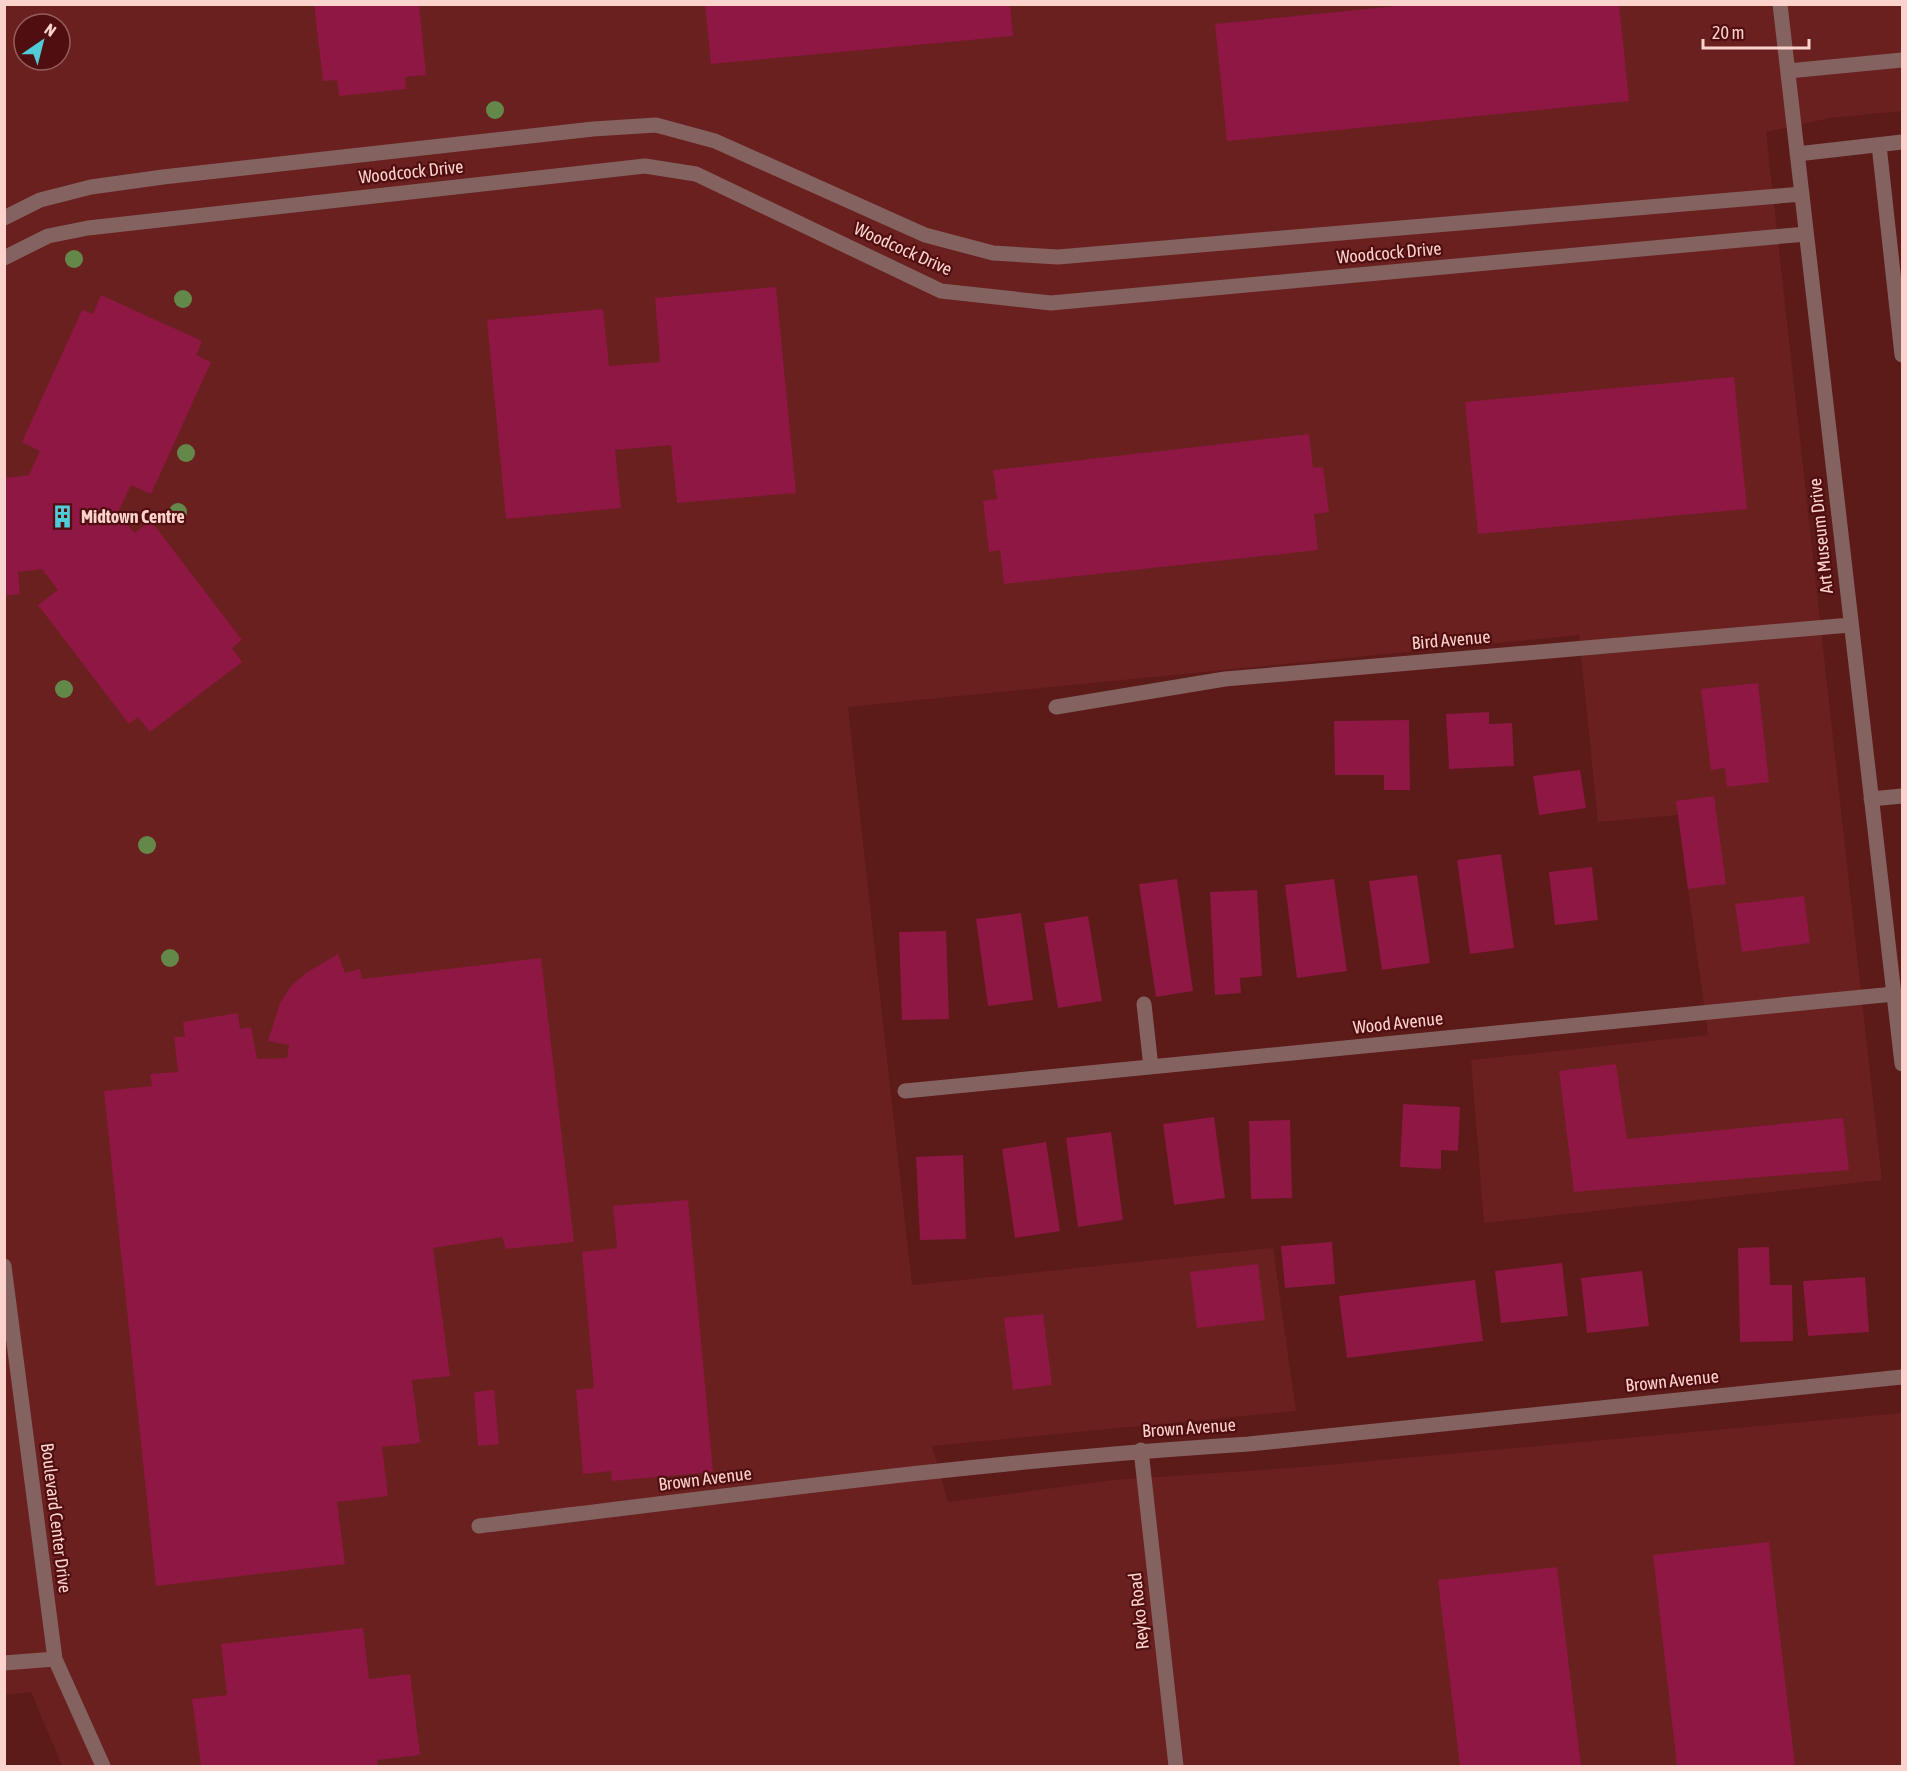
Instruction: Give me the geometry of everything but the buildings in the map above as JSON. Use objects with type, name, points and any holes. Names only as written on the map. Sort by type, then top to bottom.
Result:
[{"type":"street","name":"Art Museum Drive","points":[[1780,4],[1902,1064]]},
{"type":"street","points":[[1788,71],[1902,60]]},
{"type":"street","name":"Woodcock Drive","points":[[4,218],[40,200],[91,188],[163,177],[593,129],[656,125],[716,141],[925,234],[1004,254],[1068,256],[1802,194]]},
{"type":"street","points":[[1797,154],[1902,142]]},
{"type":"street","points":[[1879,145],[1902,355]]},
{"type":"street","name":"Woodcock Drive","points":[[4,258],[48,236],[88,228],[645,166],[696,174],[941,291],[1051,303],[1806,234]]},
{"type":"street","name":"Bird Avenue","points":[[1056,707],[1225,679],[1850,625]]},
{"type":"street","points":[[1871,800],[1902,796]]},
{"type":"street","name":"Wood Avenue","points":[[905,1091],[1894,994]]},
{"type":"street","points":[[1144,1004],[1151,1067]]},
{"type":"street","name":"Boulevard Center Drive","points":[[4,1266],[55,1659],[103,1767]]},
{"type":"street","name":"Brown Avenue","points":[[479,1526],[893,1475],[1140,1450],[1249,1444],[1902,1377]]},
{"type":"street","name":"Reyko Road","points":[[1140,1450],[1176,1767]]},
{"type":"street","points":[[4,1663],[55,1659]]},
{"type":"shaded area","points":[[4,5],[1902,5],[1902,111],[1830,118],[1766,132],[1882,1180],[1484,1223],[1471,1060],[1708,1035],[1678,815],[1598,822],[1579,635],[848,707],[912,1285],[1273,1248],[1296,1411],[932,1446],[948,1502],[1113,1480],[1304,1467],[1902,1413],[1902,1766],[62,1766],[31,1692],[4,1695]]},
{"type":"place","name":"Midtown Centre","points":[[63,517]]}]
